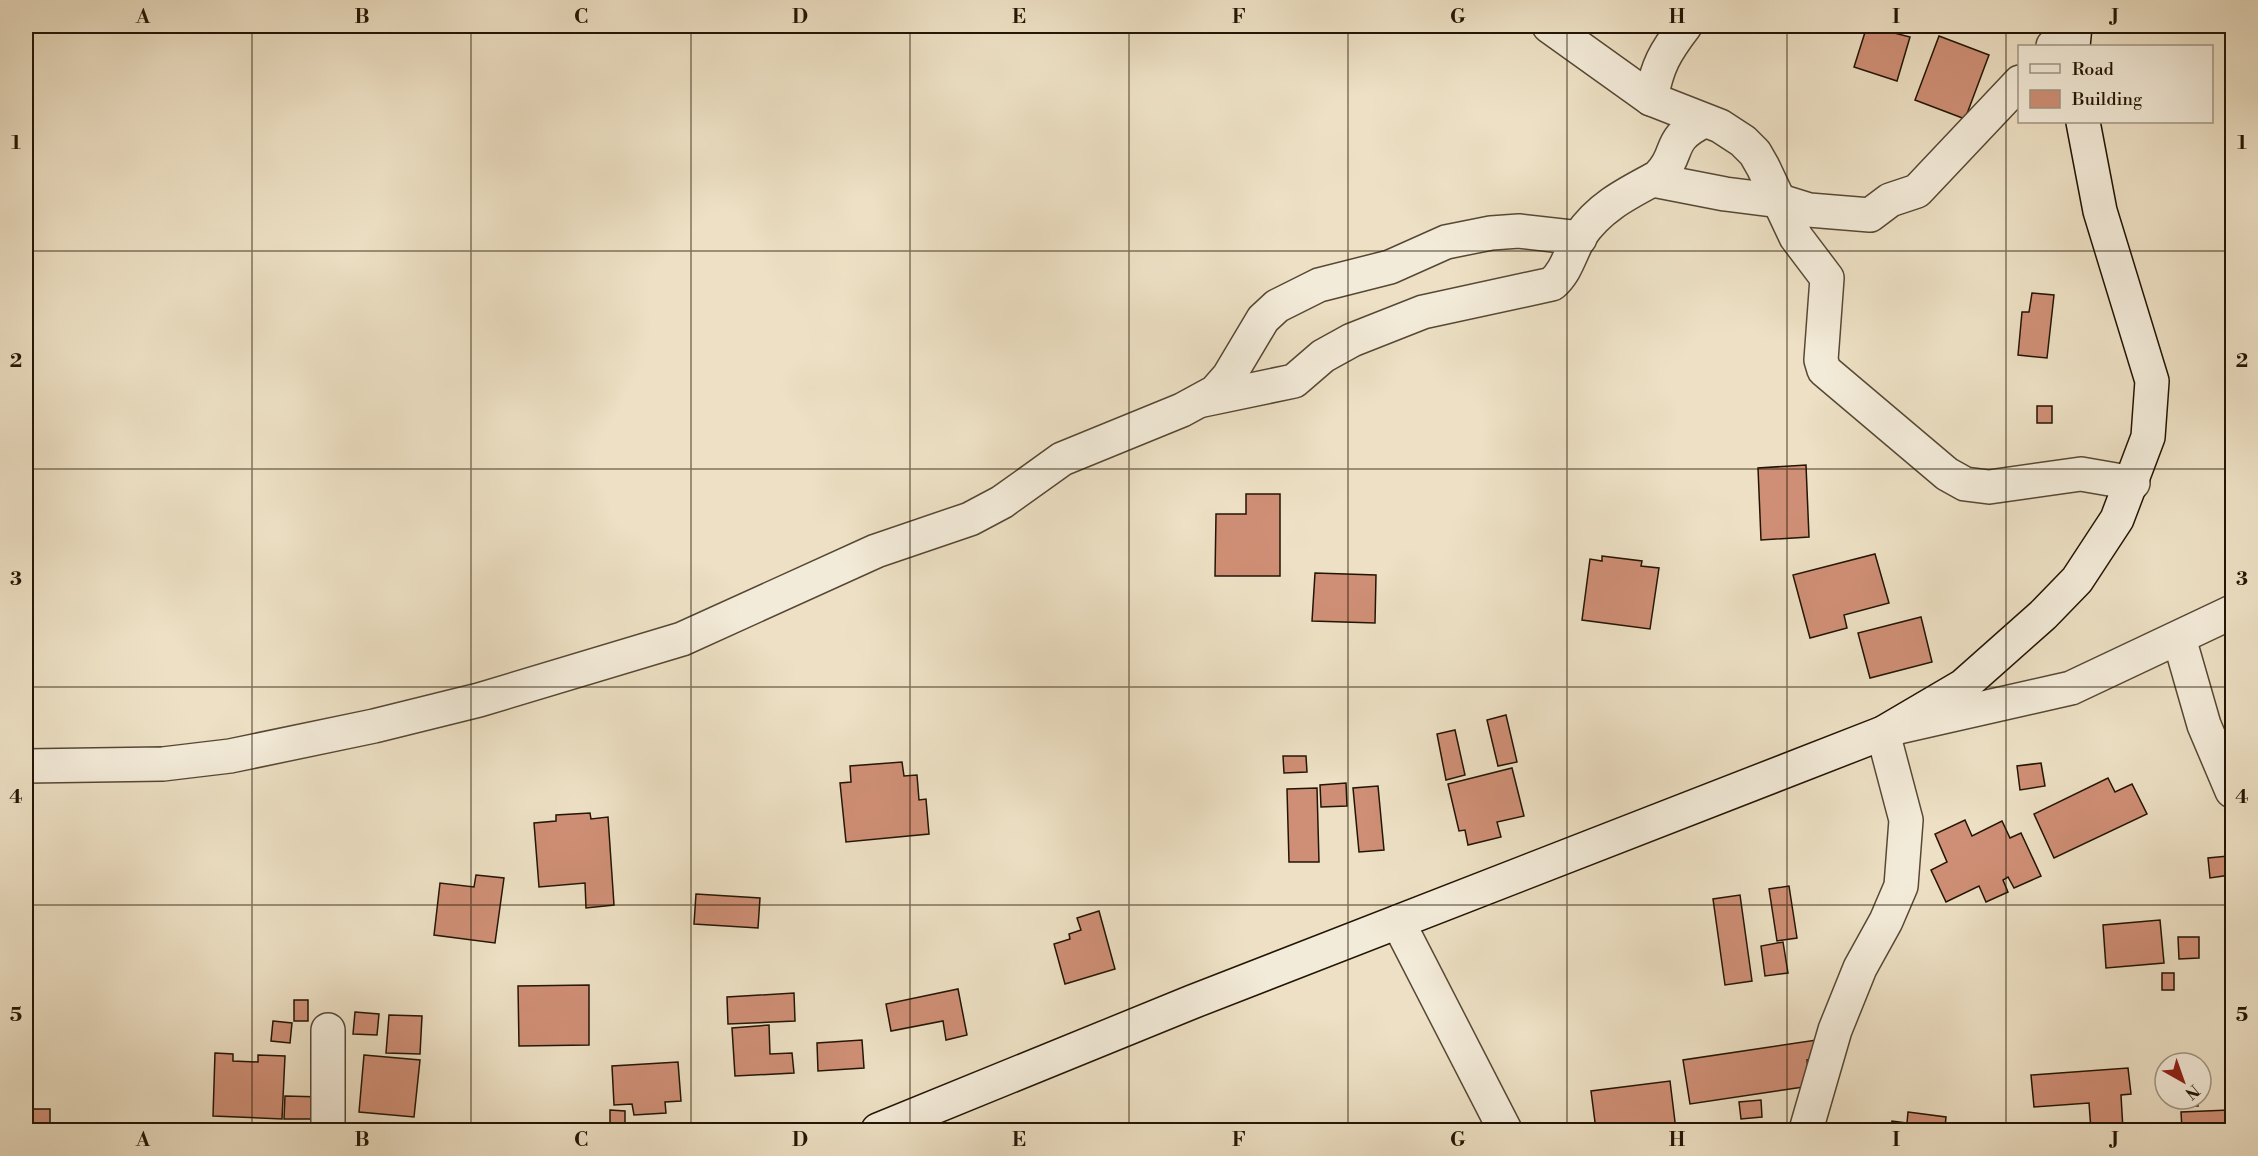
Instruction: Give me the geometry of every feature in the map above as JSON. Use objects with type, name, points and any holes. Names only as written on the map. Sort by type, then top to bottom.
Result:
[{"type":"street","points":[[1549,26],[1652,99],[1731,131],[1755,153],[1796,237],[1827,278],[1821,360],[1824,370],[1947,474],[1965,484],[1989,487],[2081,474],[2133,483]]},
{"type":"street","points":[[1652,99],[1661,61],[1664,26]]},
{"type":"street","points":[[1661,61],[1685,26]]},
{"type":"street","points":[[2054,45],[2074,26]]},
{"type":"street","points":[[2073,45],[2074,26]]},
{"type":"street","points":[[1653,180],[1725,194],[1780,201],[1809,210],[1870,215],[1890,200],[1917,191],[2018,83]]},
{"type":"street","points":[[1199,401],[1294,381],[1323,356],[1352,340],[1423,312],[1552,284],[1563,273],[1580,238],[1603,209],[1653,180],[1665,170],[1681,134],[1704,121]]},
{"type":"street","points":[[1890,731],[1963,686],[2043,615],[2083,571],[2118,519],[2148,437],[2152,381],[2100,211],[2083,123]]},
{"type":"street","points":[[26,766],[163,764],[230,756],[374,726],[584,671],[682,639],[876,551],[970,519],[1002,502],[1062,459],[1199,401],[1223,385],[1263,319],[1277,306],[1319,285],[1390,267],[1446,242],[1491,233],[1519,231],[1580,238]]},
{"type":"street","points":[[878,1131],[1192,1002],[1890,731],[2071,688],[2232,612]]},
{"type":"street","points":[[2179,638],[2204,725],[2232,791]]},
{"type":"street","points":[[1806,1131],[1835,1030],[1860,968],[1886,921],[1901,885],[1906,820],[1890,731]]},
{"type":"street","points":[[1398,922],[1505,1131]]},
{"type":"street","points":[[328,1030],[328,1131]]},
{"type":"building","points":[[1867,26],[1910,37],[1897,81],[1854,67]]},
{"type":"building","points":[[1939,36],[1989,55],[1965,119],[1915,100]]},
{"type":"building","points":[[2032,293],[2054,295],[2047,358],[2018,355],[2022,312],[2029,312]]},
{"type":"building","points":[[2037,406],[2052,406],[2052,423],[2037,423]]},
{"type":"building","points":[[1806,465],[1809,537],[1761,540],[1758,468]]},
{"type":"building","points":[[1246,494],[1280,494],[1280,576],[1215,576],[1216,514],[1246,514]]},
{"type":"building","points":[[1875,554],[1889,603],[1844,615],[1847,628],[1810,638],[1793,575]]},
{"type":"building","points":[[1602,556],[1642,561],[1641,566],[1659,568],[1650,629],[1582,620],[1590,559],[1602,561]]},
{"type":"building","points":[[1315,573],[1376,575],[1375,623],[1312,621]]},
{"type":"building","points":[[1921,617],[1932,662],[1870,678],[1858,633]]},
{"type":"building","points":[[1506,715],[1517,762],[1498,766],[1487,720]]},
{"type":"building","points":[[1455,730],[1465,775],[1446,780],[1437,734]]},
{"type":"building","points":[[1283,756],[1306,756],[1307,772],[1284,773]]},
{"type":"building","points":[[902,762],[904,776],[917,775],[919,800],[926,799],[929,834],[846,842],[840,783],[851,782],[850,766]]},
{"type":"building","points":[[2041,763],[2045,786],[2020,790],[2017,766]]},
{"type":"building","points":[[1512,768],[1524,816],[1497,822],[1501,837],[1468,845],[1465,830],[1459,831],[1448,784]]},
{"type":"building","points":[[2108,778],[2115,792],[2132,784],[2147,814],[2054,858],[2034,814]]},
{"type":"building","points":[[1346,783],[1347,806],[1321,807],[1320,785]]},
{"type":"building","points":[[1378,786],[1384,850],[1359,852],[1353,788]]},
{"type":"building","points":[[1317,788],[1319,862],[1289,862],[1287,789]]},
{"type":"building","points":[[590,813],[591,819],[608,817],[614,905],[586,908],[585,883],[539,887],[534,823],[556,821],[556,815]]},
{"type":"building","points":[[1965,820],[1972,836],[2002,821],[2010,838],[2021,833],[2041,876],[2014,888],[2008,877],[2003,880],[2008,892],[1986,902],[1979,886],[1946,902],[1931,870],[1947,862],[1935,834]]},
{"type":"building","points":[[2228,856],[2230,875],[2210,878],[2208,858]]},
{"type":"building","points":[[476,875],[504,878],[495,943],[434,935],[440,883],[474,887]]},
{"type":"building","points":[[26,882],[31,882],[31,904],[26,904]]},
{"type":"building","points":[[1789,886],[1797,938],[1777,941],[1769,889]]},
{"type":"building","points":[[696,894],[760,898],[758,928],[694,924]]},
{"type":"building","points":[[1740,895],[1752,981],[1725,985],[1713,899]]},
{"type":"building","points":[[1099,911],[1115,969],[1065,984],[1054,944],[1070,939],[1069,934],[1081,930],[1077,918]]},
{"type":"building","points":[[2160,920],[2164,963],[2106,968],[2103,925]]},
{"type":"building","points":[[2178,937],[2199,937],[2199,958],[2179,959]]},
{"type":"building","points":[[1783,942],[1788,973],[1765,976],[1761,946]]},
{"type":"building","points":[[2162,973],[2174,973],[2174,990],[2162,990]]},
{"type":"building","points":[[589,985],[589,1045],[519,1046],[518,986]]},
{"type":"building","points":[[958,989],[967,1035],[946,1040],[943,1021],[891,1031],[886,1004]]},
{"type":"building","points":[[794,993],[795,1021],[728,1024],[727,997]]},
{"type":"building","points":[[294,1000],[308,1000],[308,1021],[294,1021]]},
{"type":"building","points":[[355,1012],[379,1014],[377,1035],[353,1034]]},
{"type":"building","points":[[389,1015],[422,1016],[420,1054],[386,1053]]},
{"type":"building","points":[[273,1021],[292,1023],[290,1043],[271,1041]]},
{"type":"building","points":[[769,1025],[770,1054],[792,1053],[794,1073],[735,1076],[732,1028]]},
{"type":"building","points":[[1823,1039],[1826,1057],[1807,1060],[1810,1086],[1690,1104],[1683,1060]]},
{"type":"building","points":[[862,1040],[864,1068],[818,1071],[817,1043]]},
{"type":"building","points":[[215,1053],[233,1054],[233,1061],[258,1062],[258,1055],[285,1056],[282,1119],[213,1116]]},
{"type":"building","points":[[364,1055],[420,1060],[414,1117],[359,1112]]},
{"type":"building","points":[[678,1062],[681,1101],[665,1102],[666,1113],[634,1115],[632,1104],[614,1105],[612,1066]]},
{"type":"building","points":[[2128,1068],[2131,1094],[2121,1095],[2123,1130],[2091,1130],[2089,1103],[2034,1107],[2031,1075]]},
{"type":"building","points":[[1670,1081],[1676,1130],[1596,1130],[1591,1091]]},
{"type":"building","points":[[285,1096],[323,1097],[322,1119],[284,1119]]},
{"type":"building","points":[[1761,1100],[1762,1117],[1741,1119],[1739,1102]]},
{"type":"building","points":[[26,1109],[50,1109],[50,1130],[26,1130]]},
{"type":"building","points":[[610,1110],[625,1111],[625,1130],[610,1130]]},
{"type":"building","points":[[2229,1110],[2230,1130],[2182,1130],[2181,1112]]},
{"type":"building","points":[[1908,1112],[1946,1117],[1945,1128],[1969,1130],[1890,1130],[1892,1121],[1907,1123]]}]
